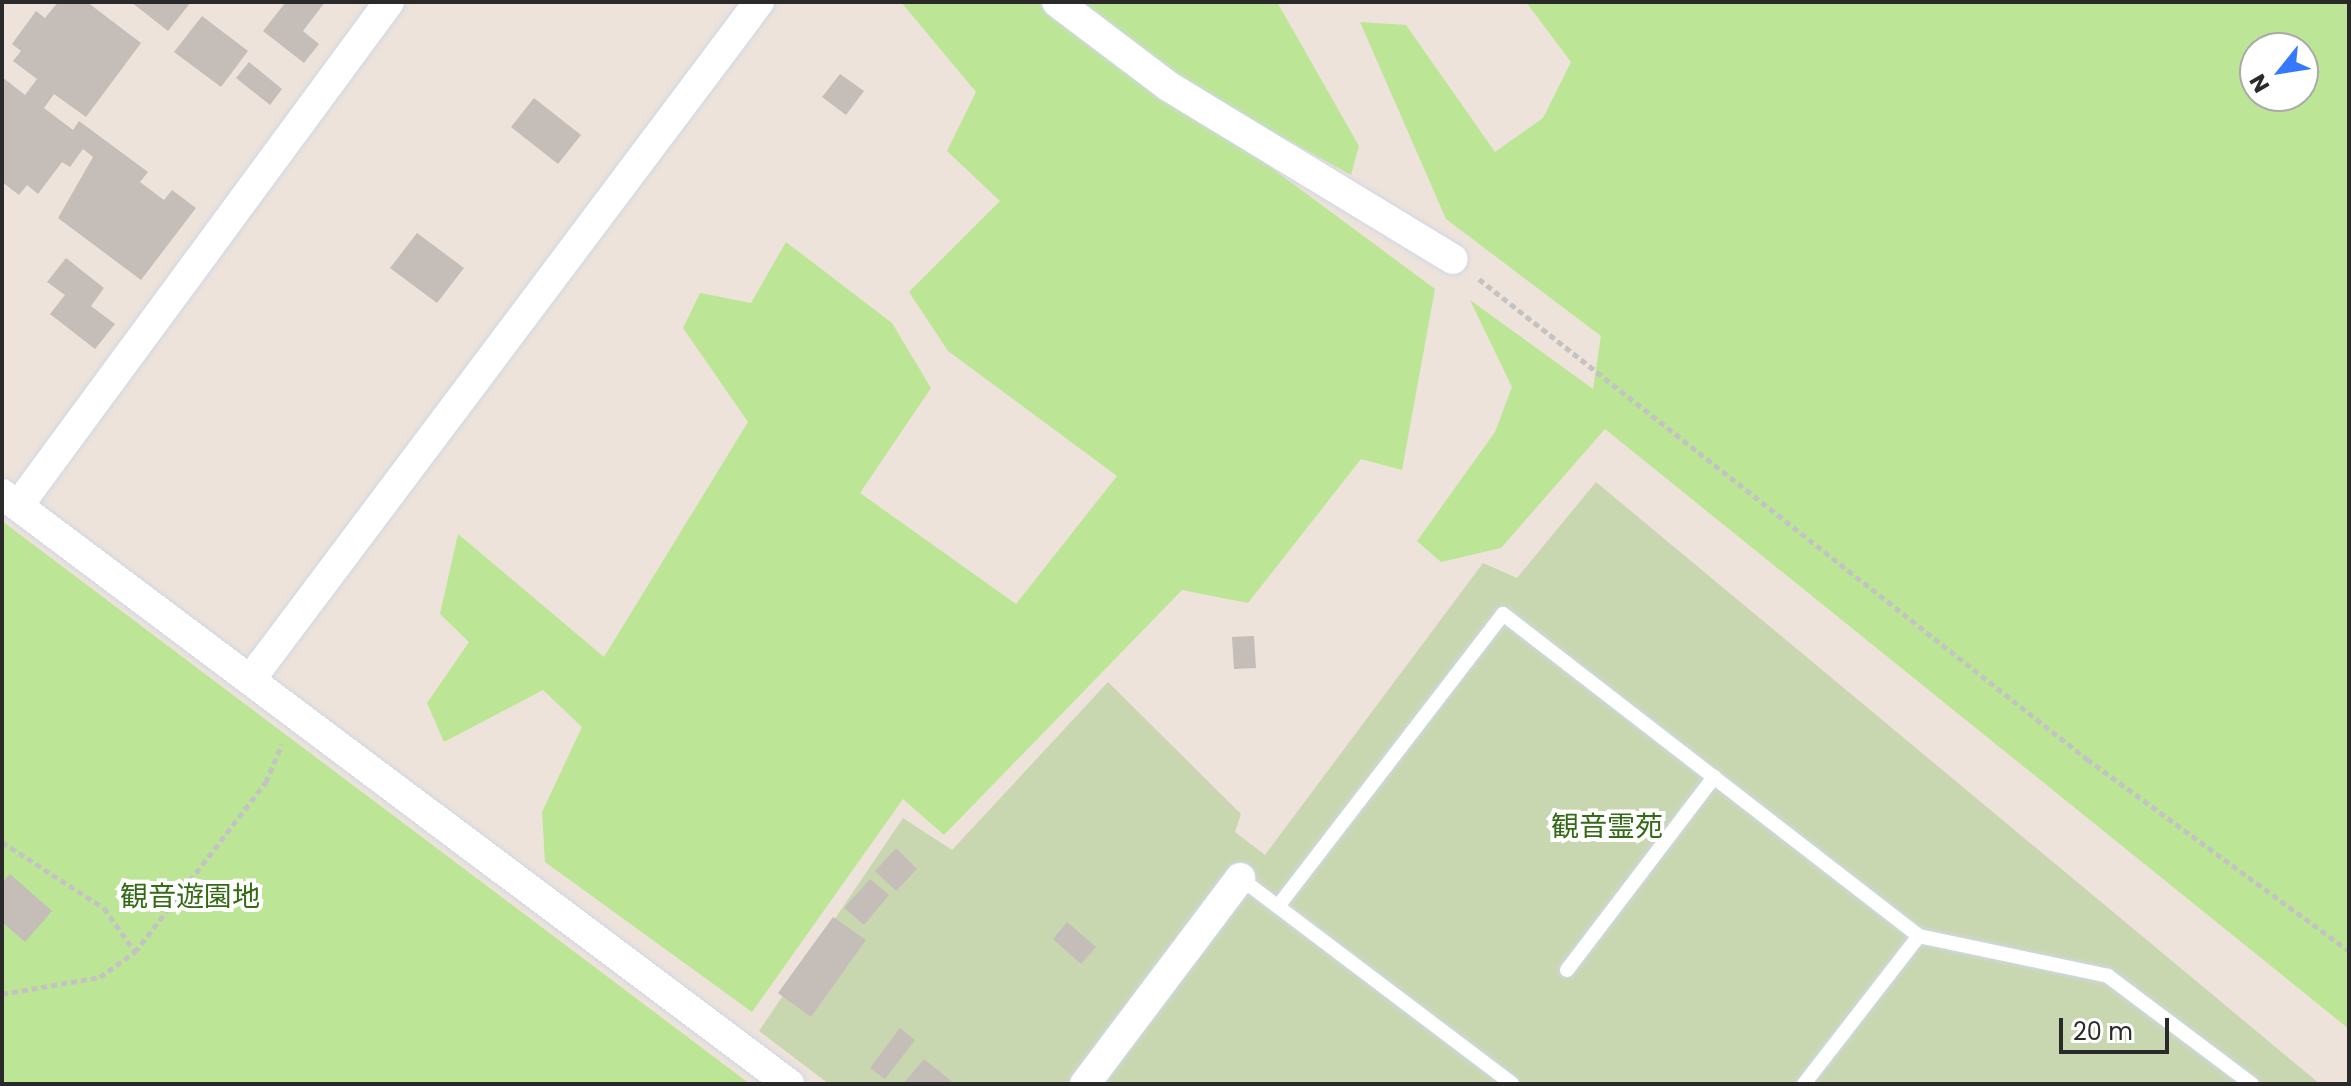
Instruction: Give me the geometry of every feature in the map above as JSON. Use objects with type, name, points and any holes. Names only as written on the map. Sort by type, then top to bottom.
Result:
[{"type":"street","points":[[389,2],[10,500],[789,1084]]},
{"type":"street","points":[[250,680],[759,2]]},
{"type":"street","points":[[1057,2],[1168,86],[1453,259]]},
{"type":"street","points":[[1085,1084],[1240,878]]},
{"type":"lane","points":[[1279,905],[1503,614],[1919,936],[2108,976],[2252,1084]]},
{"type":"lane","points":[[1567,970],[1714,777]]},
{"type":"lane","points":[[1240,878],[1512,1084]]},
{"type":"lane","points":[[1804,1084],[1919,936]]},
{"type":"path","points":[[1453,259],[2087,759],[2349,951]]},
{"type":"path","points":[[2,994],[100,977],[135,952],[266,782],[295,714]]},
{"type":"path","points":[[2,842],[104,908],[135,952]]},
{"type":"green space","points":[[901,2],[1277,2],[1359,146],[1351,175],[1183,83],[1246,149],[1435,289],[1402,470],[1361,459],[1248,603],[1182,590],[944,835],[903,799],[752,1012],[545,862],[542,812],[582,727],[543,690],[444,742],[427,703],[469,642],[440,614],[458,534],[604,657],[748,422],[683,328],[700,293],[751,303],[786,242],[892,323],[931,388],[860,493],[1016,604],[1117,476],[948,351],[909,292],[1000,201],[947,151],[976,92]]},
{"type":"green space","points":[[1526,2],[2349,2],[2349,1029],[1605,429],[1501,548],[1441,562],[1417,541],[1495,432],[1512,387],[1470,300],[1593,389],[1601,336],[1446,219],[1360,22],[1406,25],[1495,152],[1543,118],[1571,62]]},
{"type":"green space","name":"観音霊苑","points":[[1596,482],[2320,1084],[829,1084],[759,1031],[903,818],[952,850],[1108,682],[1241,814],[1235,832],[1265,855],[1483,563],[1517,578]]},
{"type":"green space","name":"観音遊園地","points":[[2,521],[750,1084],[2,1084]]},
{"type":"building","points":[[58,2],[87,2],[141,43],[86,117],[54,94],[44,108],[73,130],[79,121],[148,172],[140,182],[164,200],[172,190],[196,208],[141,280],[58,218],[93,157],[83,149],[70,167],[62,162],[38,194],[27,185],[19,195],[2,182],[2,77],[25,95],[37,79],[13,61],[21,51],[12,44],[36,11],[45,18]]},
{"type":"building","points":[[131,2],[191,2],[168,31]]},
{"type":"building","points":[[286,2],[325,2],[303,31],[319,44],[304,63],[263,31]]},
{"type":"building","points":[[202,16],[248,51],[221,87],[174,52]]},
{"type":"building","points":[[249,62],[282,89],[270,105],[236,78]]},
{"type":"building","points":[[840,74],[864,91],[846,115],[822,97]]},
{"type":"building","points":[[534,98],[581,135],[558,164],[511,127]]},
{"type":"building","points":[[417,233],[464,268],[437,303],[390,268]]},
{"type":"building","points":[[66,258],[104,288],[91,306],[115,324],[95,349],[50,314],[65,295],[47,282]]},
{"type":"building","points":[[1254,636],[1256,668],[1234,669],[1232,637]]},
{"type":"building","points":[[896,848],[917,869],[896,891],[875,871]]},
{"type":"building","points":[[10,874],[52,911],[25,942],[2,922],[2,883]]},
{"type":"building","points":[[870,879],[889,895],[864,925],[844,908]]},
{"type":"building","points":[[833,917],[866,940],[811,1017],[778,993]]},
{"type":"building","points":[[1067,922],[1096,947],[1081,964],[1053,939]]},
{"type":"building","points":[[900,1028],[915,1040],[885,1079],[870,1068]]},
{"type":"building","points":[[924,1059],[955,1084],[903,1084]]}]
